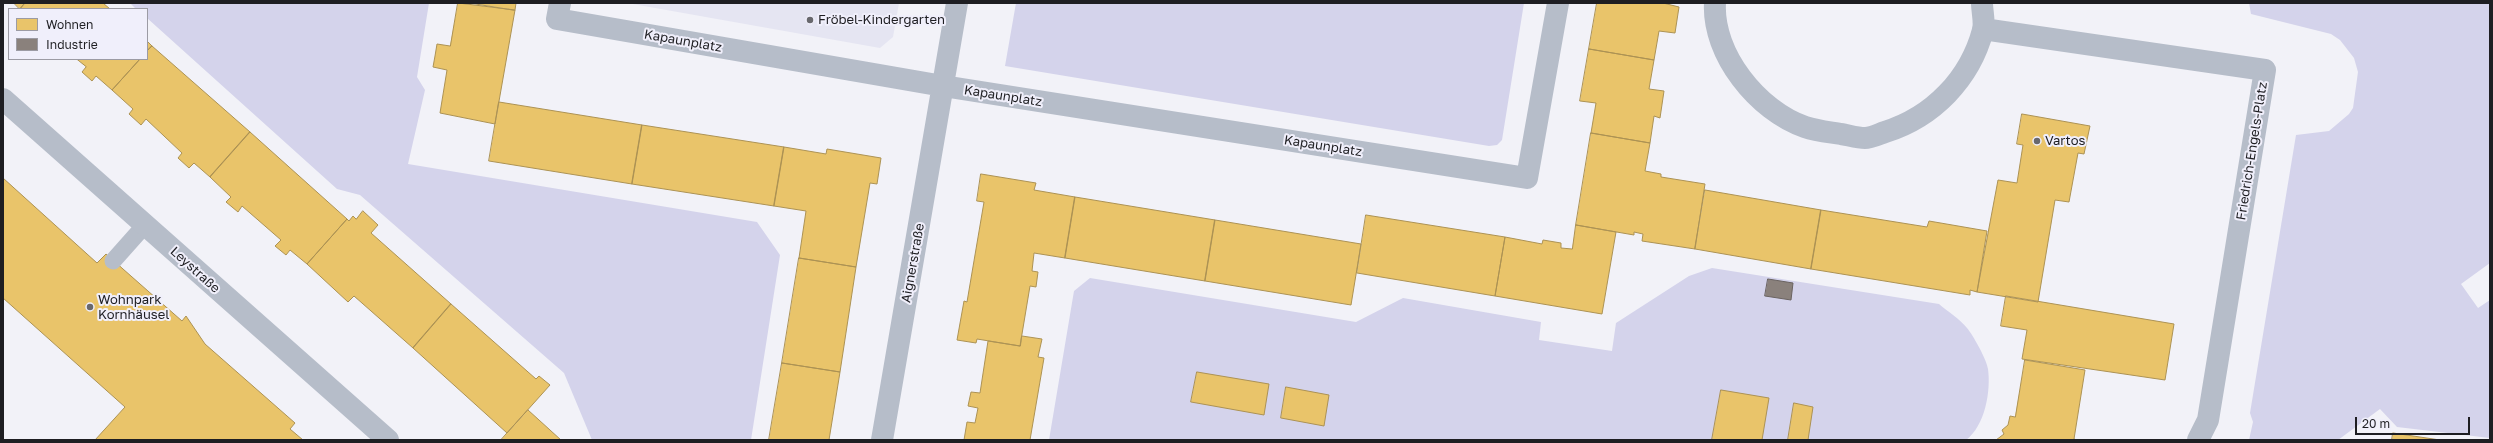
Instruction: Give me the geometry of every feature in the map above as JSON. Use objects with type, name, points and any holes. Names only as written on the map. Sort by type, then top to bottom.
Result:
[{"type":"street","name":"Kapaunplatz","points":[[560,3],[557,19],[943,86],[1527,178],[1558,3]]},
{"type":"street","points":[[943,86],[957,3]]},
{"type":"street","points":[[1715,3],[1715,14],[1719,38],[1738,75],[1768,107],[1804,127],[1865,138],[1906,125],[1940,102],[1960,80],[1974,56],[1983,29],[1982,3]]},
{"type":"street","name":"Friedrich-Engels-Platz","points":[[1983,29],[2265,70],[2208,420],[2198,440]]},
{"type":"street","name":"Aignerstraße","points":[[882,440],[943,86]]},
{"type":"street","name":"Leystraße","points":[[3,99],[388,440]]},
{"type":"lane","points":[[113,261],[145,225]]},
{"type":"shaded area","points":[[130,3],[429,3],[417,77],[425,90],[408,164],[757,222],[780,255],[751,440],[592,440],[564,373],[360,195],[337,189],[148,19],[148,8],[135,8]]},
{"type":"shaded area","name":"Fröbel-Kindergarten","points":[[627,3],[899,3],[893,37],[880,48]]},
{"type":"shaded area","points":[[1016,3],[1524,3],[1502,140],[1497,145],[1489,146],[1005,66]]},
{"type":"shaded area","points":[[2249,3],[2490,3],[2490,263],[2461,284],[2478,308],[2490,300],[2490,438],[2397,427],[2380,409],[2338,440],[2249,440],[2253,422],[2250,413],[2296,135],[2329,131],[2349,114],[2353,108],[2358,72],[2354,58],[2340,40],[2331,34],[2251,14]]},
{"type":"shaded area","points":[[1712,268],[1939,304],[1967,328],[1973,336],[1987,365],[1989,378],[1987,397],[1985,408],[1978,426],[1973,434],[1966,440],[1049,440],[1074,291],[1090,278],[1356,322],[1403,298],[1541,322],[1539,340],[1612,351],[1616,323],[1689,276]]},
{"type":"building: Wohnen","points":[[14,3],[25,3],[21,8]]},
{"type":"building: Wohnen","points":[[25,3],[103,3],[109,8],[21,8]]},
{"type":"building: Wohnen","points":[[458,3],[515,10],[495,124],[440,113],[447,70],[433,67],[437,44],[450,46]]},
{"type":"building: Wohnen","points":[[470,3],[516,3],[515,10]]},
{"type":"building: Wohnen","points":[[1597,3],[1663,3],[1679,7],[1675,33],[1659,31],[1654,60],[1589,49]]},
{"type":"building: Wohnen","points":[[148,42],[152,46],[148,50]]},
{"type":"building: Wohnen","points":[[152,46],[250,132],[210,177],[194,163],[189,168],[178,158],[182,153],[146,119],[141,125],[129,114],[133,109],[112,90],[139,60],[148,60],[148,50]]},
{"type":"building: Wohnen","points":[[1589,49],[1654,60],[1649,89],[1664,91],[1660,118],[1654,116],[1650,143],[1591,133],[1596,103],[1580,101]]},
{"type":"building: Wohnen","points":[[78,60],[139,60],[112,90],[96,76],[92,81],[82,72],[86,67]]},
{"type":"building: Wohnen","points":[[499,102],[642,125],[632,184],[489,161]]},
{"type":"building: Wohnen","points":[[2022,114],[2090,126],[2084,154],[2078,153],[2069,202],[2055,200],[2038,302],[1977,292],[1998,180],[2017,183],[2023,145],[2017,144]]},
{"type":"building: Wohnen","points":[[642,125],[784,147],[774,206],[632,184]]},
{"type":"building: Wohnen","points":[[250,132],[347,219],[307,264],[290,250],[286,255],[275,246],[281,240],[242,206],[238,212],[226,202],[231,197],[210,177]]},
{"type":"building: Wohnen","points":[[1591,133],[1650,143],[1645,171],[1661,174],[1661,177],[1705,184],[1695,249],[1642,241],[1643,234],[1634,232],[1634,235],[1576,225]]},
{"type":"building: Wohnen","points":[[784,147],[826,154],[827,149],[881,158],[877,184],[870,183],[856,267],[799,258],[806,211],[774,206]]},
{"type":"building: Wohnen","points":[[981,174],[1036,183],[1034,190],[1075,197],[1065,258],[1034,253],[1032,271],[1038,272],[1036,287],[1030,286],[1020,346],[977,339],[976,343],[957,340],[964,301],[967,302],[984,202],[977,201]]},
{"type":"building: Wohnen","name":"Wohnpark Kornhäusel","points":[[3,178],[97,263],[106,254],[182,321],[186,316],[205,344],[295,423],[290,429],[303,440],[95,440],[125,407],[3,298]]},
{"type":"building: Wohnen","points":[[1705,190],[1821,210],[1811,269],[1695,249]]},
{"type":"building: Wohnen","points":[[1075,197],[1215,220],[1205,281],[1065,258]]},
{"type":"building: Wohnen","points":[[1821,210],[1927,227],[1929,221],[1987,231],[1977,292],[1970,290],[1970,295],[1811,269]]},
{"type":"building: Wohnen","points":[[363,211],[378,225],[371,233],[451,304],[413,348],[354,296],[348,302],[307,264],[347,219],[349,221],[353,216],[356,219]]},
{"type":"building: Wohnen","points":[[1366,215],[1505,237],[1495,296],[1357,273]]},
{"type":"building: Wohnen","points":[[1215,220],[1361,244],[1351,305],[1205,281]]},
{"type":"building: Wohnen","points":[[1576,225],[1616,232],[1602,314],[1495,296],[1505,237],[1542,244],[1543,240],[1561,243],[1561,248],[1572,249]]},
{"type":"building: Wohnen","points":[[799,258],[856,267],[840,372],[782,363]]},
{"type":"building: Wohnen","points":[[2006,296],[2174,324],[2165,380],[2022,359],[2027,330],[2001,326]]},
{"type":"building: Wohnen","points":[[451,304],[536,379],[539,376],[550,385],[507,433],[413,348]]},
{"type":"building: Wohnen","points":[[1022,336],[1042,339],[1038,357],[1044,358],[1030,440],[964,440],[967,422],[975,423],[978,408],[968,406],[971,392],[980,393],[988,341],[1020,346]]},
{"type":"building: Wohnen","points":[[2025,360],[2085,370],[2074,439],[2077,440],[1996,440],[2004,434],[2002,430],[2008,425],[2010,416],[2015,417]]},
{"type":"building: Wohnen","points":[[782,363],[840,372],[829,440],[769,440]]},
{"type":"building: Wohnen","points":[[1197,372],[1269,384],[1264,415],[1191,402]]},
{"type":"building: Wohnen","points":[[1286,387],[1329,395],[1324,426],[1281,418]]},
{"type":"building: Wohnen","points":[[1721,390],[1769,398],[1762,440],[1712,440]]},
{"type":"building: Wohnen","points":[[1794,403],[1813,407],[1808,440],[1788,440]]},
{"type":"building: Wohnen","points":[[528,410],[561,440],[501,440]]},
{"type":"building: Wohnen","points":[[2393,433],[2440,440],[2392,440]]},
{"type":"building: Industrie","points":[[1768,279],[1793,283],[1791,300],[1765,296]]},
{"type":"place","name":"Fröbel-Kindergarten","points":[[810,20]]},
{"type":"place","name":"Vartos","points":[[2037,141]]},
{"type":"place","name":"Wohnpark Kornhäusel","points":[[90,307]]}]
